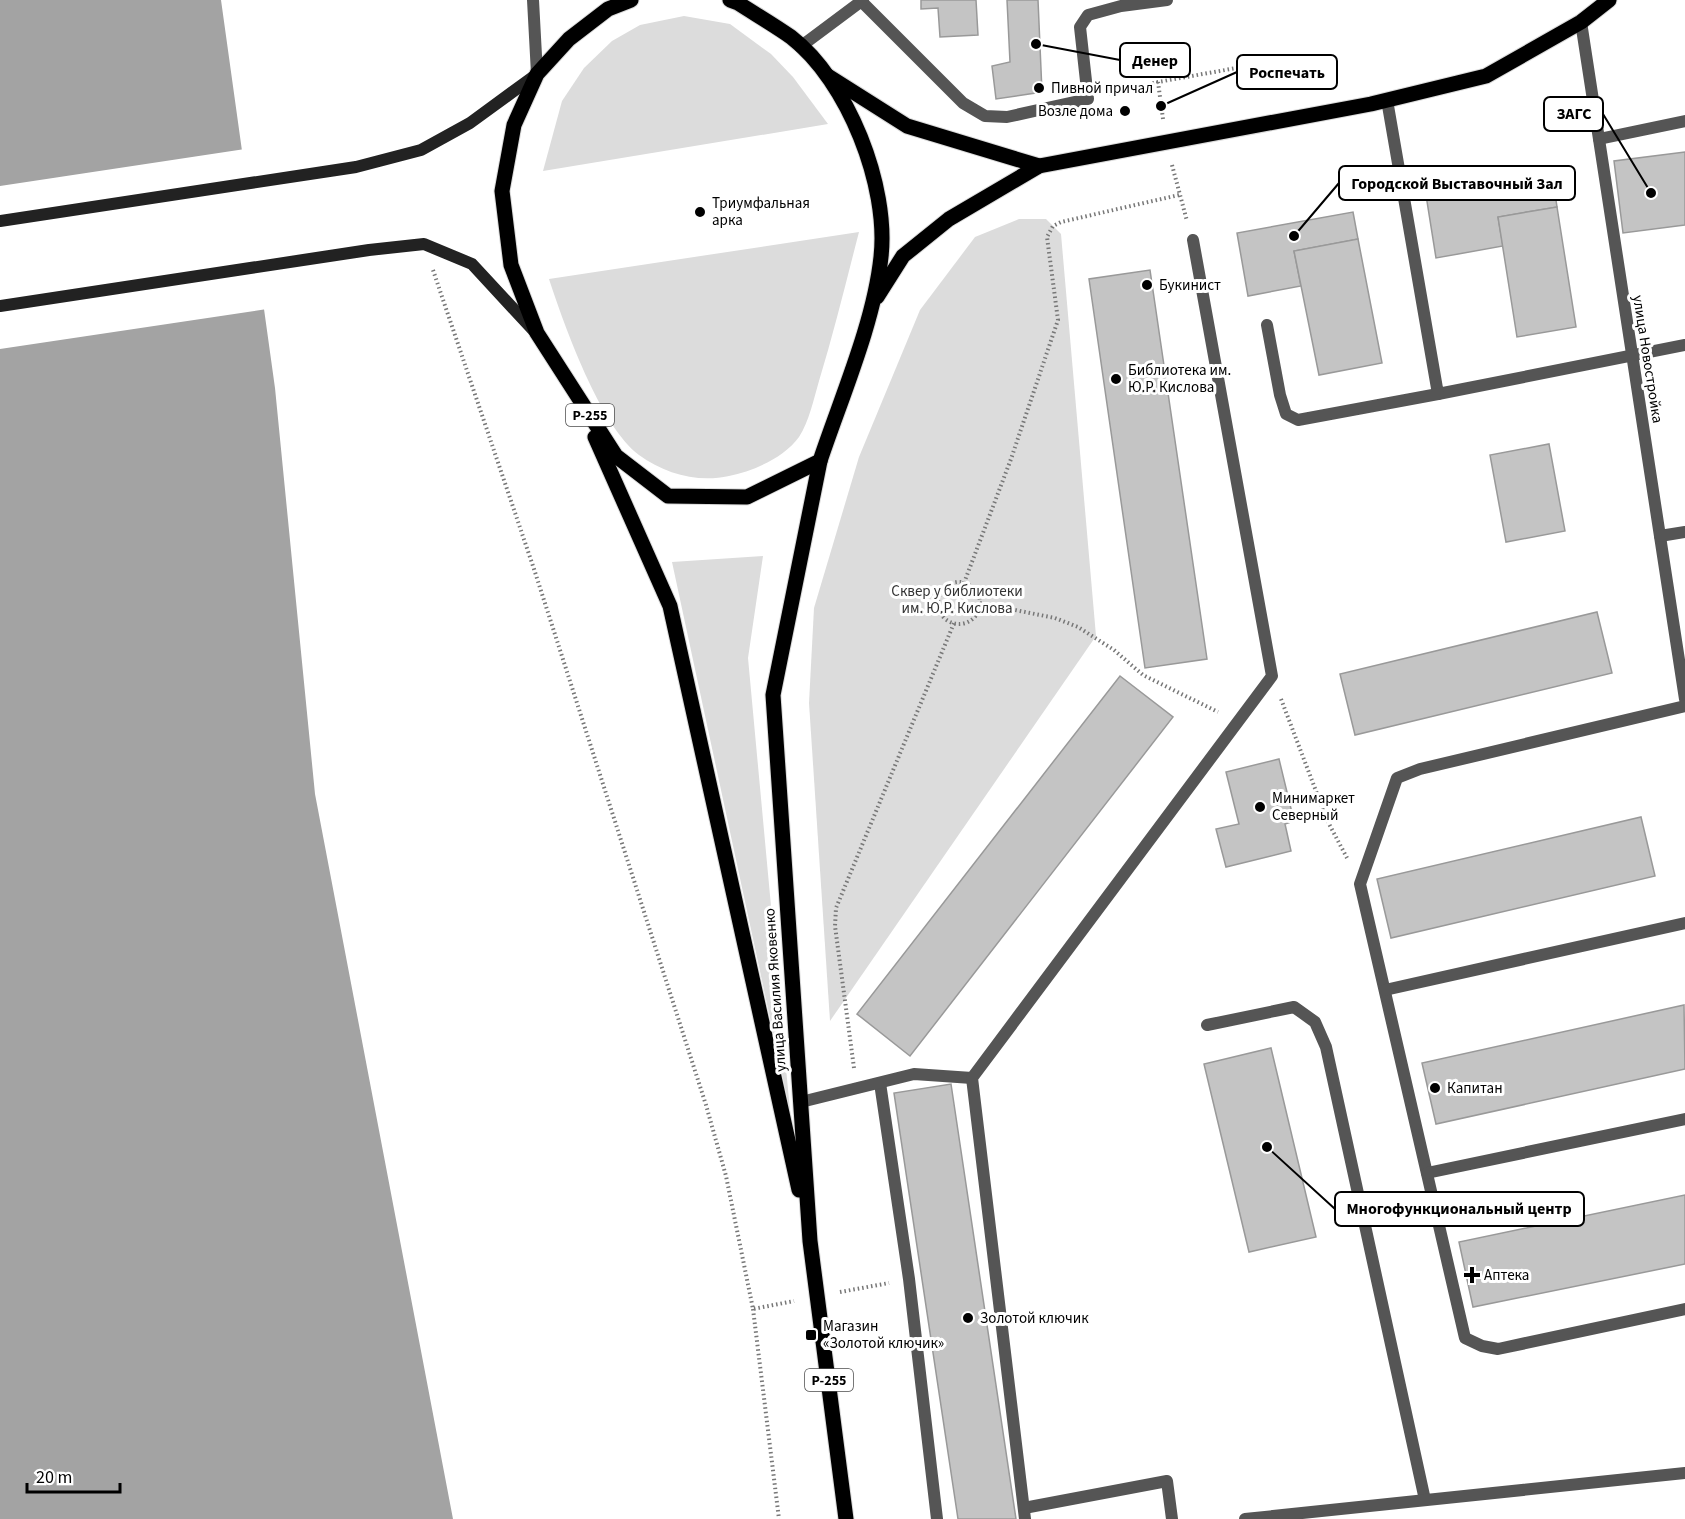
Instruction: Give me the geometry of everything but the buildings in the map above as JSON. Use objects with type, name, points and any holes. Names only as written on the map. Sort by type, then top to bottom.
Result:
[{"type":"main road","name":"Р-255","points":[[0,221],[356,167],[422,150],[470,123],[537,74],[569,39],[608,9],[631,0]]},
{"type":"main road","name":"Р-255","points":[[0,306],[369,250],[424,244],[472,264],[537,333],[616,456],[668,496],[747,497],[820,461],[872,304],[881,255],[879,196],[860,136],[828,76],[793,38],[738,3],[729,0]]},
{"type":"main road","points":[[1581,22],[1595,0]]},
{"type":"main road","points":[[872,304],[903,256],[949,219],[1039,166],[1166,144],[1387,100],[1486,76],[1581,22],[1609,0]]},
{"type":"main road","name":"Р-255","points":[[537,74],[514,125],[502,192],[511,265],[537,333]]},
{"type":"main road","points":[[828,76],[907,126],[1039,166]]},
{"type":"main road","name":"Р-255","points":[[576,393],[670,606],[810,1241]]},
{"type":"main road","name":"улица Василия Яковенко","points":[[820,461],[773,695],[810,1241],[819,1296],[846,1519]]},
{"type":"street","points":[[533,0],[537,74]]},
{"type":"street","points":[[800,47],[863,1],[963,104],[985,116],[1007,117],[1088,99],[1080,27],[1088,15],[1120,6],[1167,0]]},
{"type":"street","name":"улица Новостройка","points":[[1581,22],[1685,699]]},
{"type":"street","points":[[1387,100],[1438,394]]},
{"type":"street","points":[[1599,139],[1685,121]]},
{"type":"street","points":[[1172,1519],[1167,1480],[1025,1513],[972,1078],[1272,676],[1193,240]]},
{"type":"street","points":[[1267,325],[1280,395],[1286,414],[1298,420],[1633,357],[1685,345]]},
{"type":"street","points":[[1660,536],[1685,532]]},
{"type":"street","points":[[1685,706],[1420,769],[1397,778],[1360,884],[1465,1338],[1482,1346],[1498,1349],[1685,1309]]},
{"type":"street","points":[[1385,990],[1685,923]]},
{"type":"street","points":[[1208,1025],[1294,1007],[1315,1022],[1326,1047],[1425,1500]]},
{"type":"street","points":[[801,1102],[914,1074],[972,1078]]},
{"type":"street","points":[[880,1083],[909,1279],[937,1519]]},
{"type":"street","points":[[1427,1173],[1685,1119]]},
{"type":"street","points":[[1245,1519],[1685,1473]]},
{"type":"path","points":[[1088,99],[1158,82]]},
{"type":"path","points":[[964,583],[1011,459],[1058,320],[1047,237],[1053,226],[1060,222],[1179,195]]},
{"type":"path","points":[[424,244],[534,569],[706,1105],[726,1176],[753,1309],[779,1519]]},
{"type":"path","points":[[954,582],[964,583],[972,587],[980,603],[972,619],[963,623],[954,623],[945,619],[940,611],[940,593],[954,582]]},
{"type":"path","points":[[980,603],[1055,618],[1078,627],[1113,650],[1143,675],[1237,721]]},
{"type":"path","points":[[856,1089],[835,926],[836,908],[954,623]]},
{"type":"path","points":[[1272,676],[1327,820],[1360,884]]},
{"type":"path","points":[[753,1309],[909,1279]]},
{"type":"green space","points":[[684,16],[730,24],[771,54],[793,77],[828,124],[543,171],[562,101],[584,68],[612,41],[640,25]]},
{"type":"green space","name":"Сквер у библиотеки им. Ю.Р. Кислова","points":[[1019,219],[1046,219],[1061,234],[1096,636],[830,1021],[809,703],[814,608],[859,457],[920,310],[975,237]]},
{"type":"green space","points":[[859,232],[830,344],[808,417],[803,431],[793,444],[777,457],[748,471],[717,478],[706,478],[671,472],[649,462],[625,441],[597,399],[564,322],[549,279]]},
{"type":"green space","points":[[763,556],[748,658],[790,1111],[672,562]]},
{"type":"shaded area","points":[[0,0],[221,0],[275,388],[315,794],[453,1519],[0,1519]]},
{"type":"pier","points":[[245,149],[267,309],[0,349],[0,186]]},
{"type":"place","name":"Денер","points":[[1036,44]]},
{"type":"place","name":"Пивной причал","points":[[1039,88]]},
{"type":"place","name":"Роспечать","points":[[1161,106]]},
{"type":"place","name":"Возле дома","points":[[1125,111]]},
{"type":"place","name":"ЗАГС","points":[[1651,193]]},
{"type":"place","name":"Триумфальная арка","points":[[700,212]]},
{"type":"place","name":"Городской Выставочный Зал","points":[[1294,236]]},
{"type":"place","name":"Букинист","points":[[1147,285]]},
{"type":"place","name":"Библиотека им. Ю.Р. Кислова","points":[[1116,379]]},
{"type":"place","name":"Минимаркет Северный","points":[[1260,807]]},
{"type":"place","name":"Капитан","points":[[1435,1088]]},
{"type":"place","name":"Многофункциональный центр","points":[[1267,1147]]},
{"type":"place","name":"Аптека","points":[[1472,1275]]},
{"type":"place","name":"Золотой ключик","points":[[968,1318]]},
{"type":"place","name":"Магазин «Золотой ключик»","points":[[811,1335]]}]
